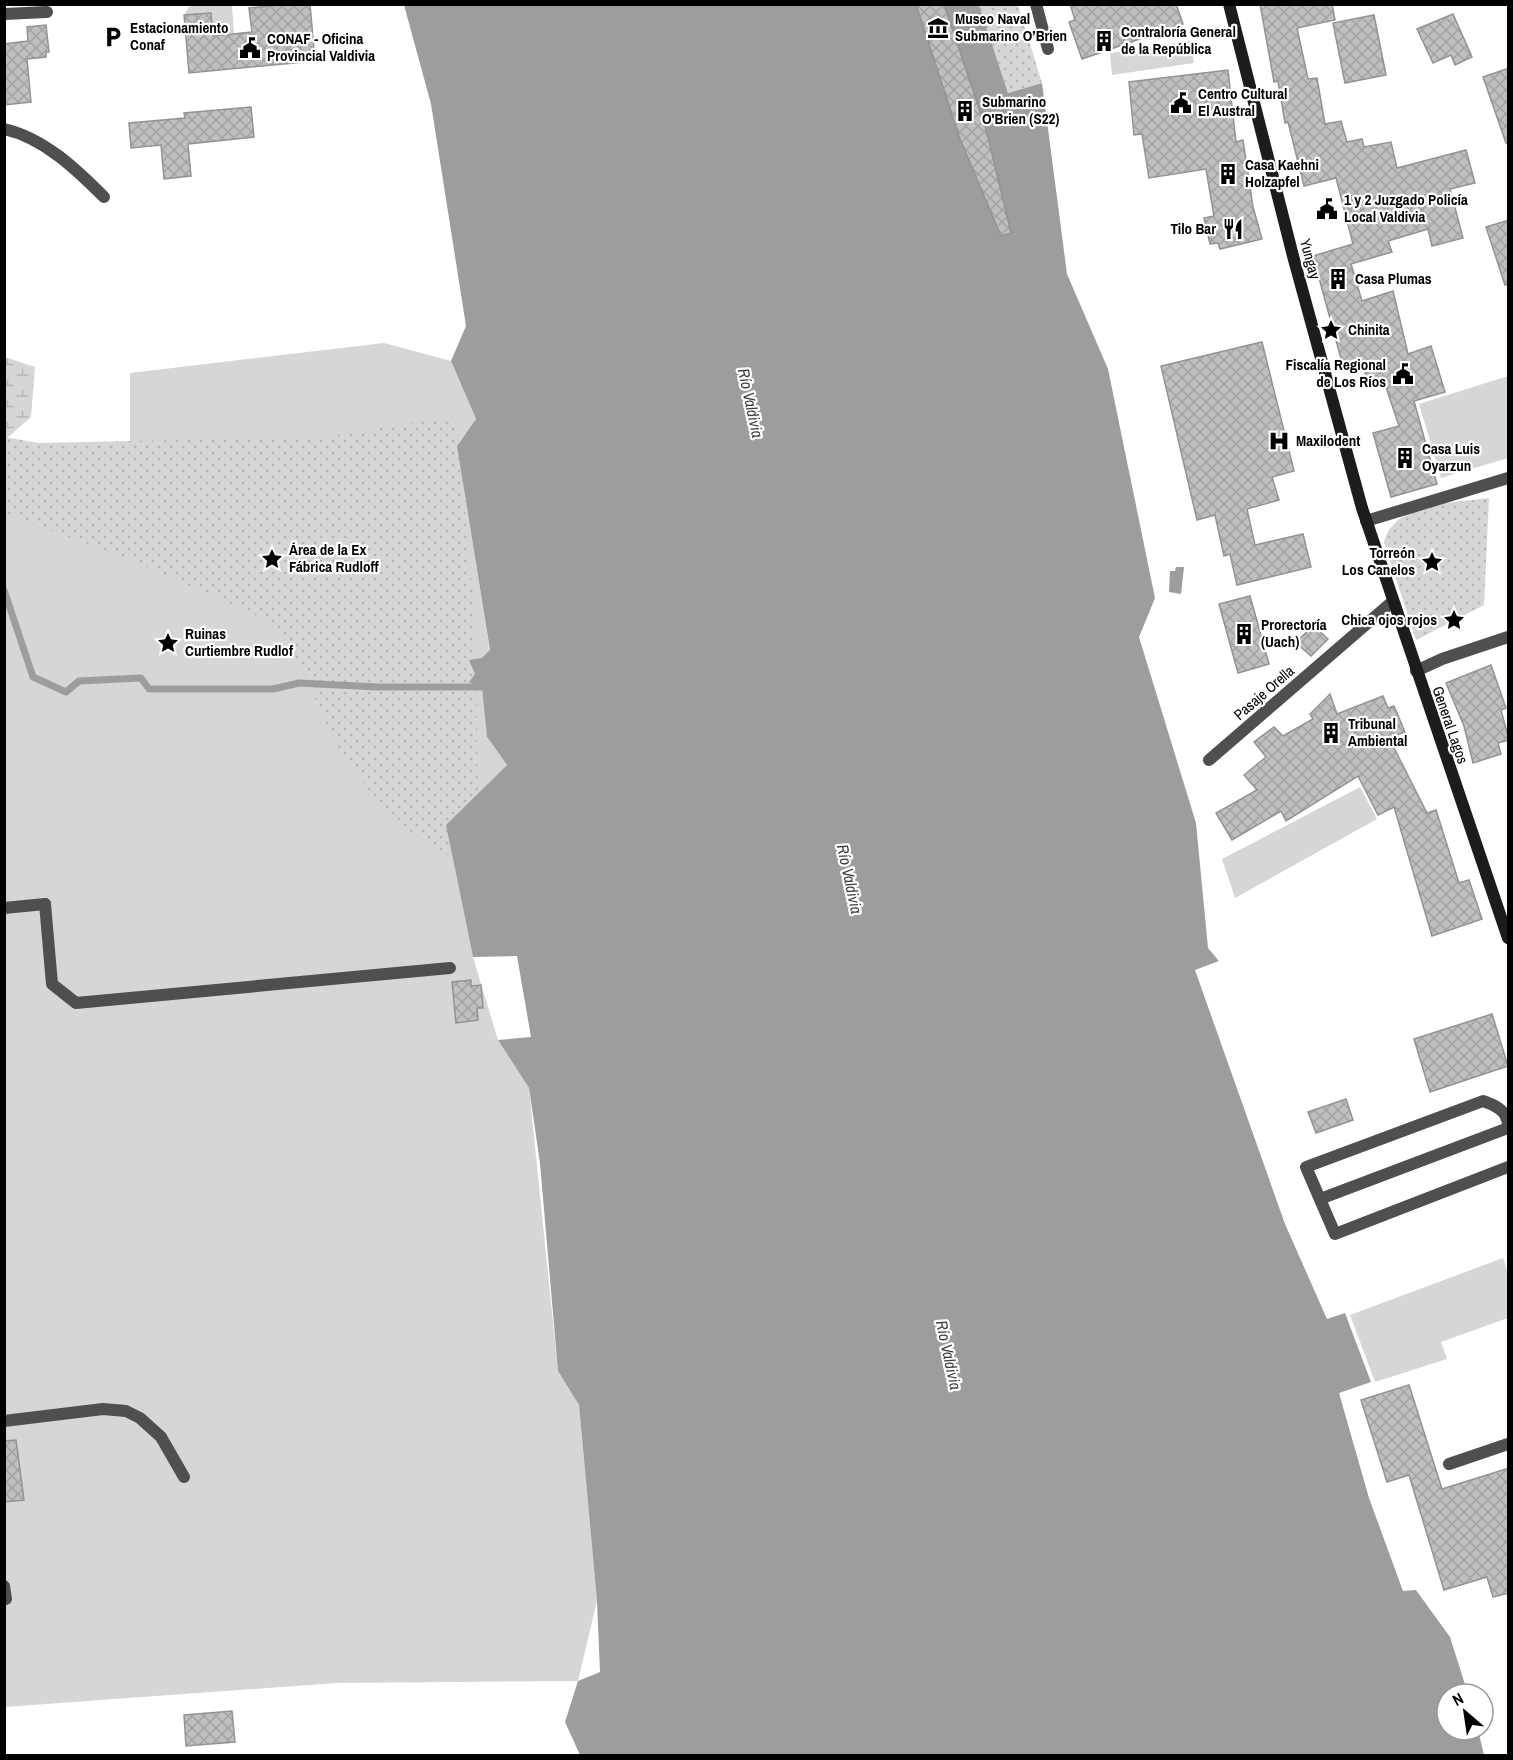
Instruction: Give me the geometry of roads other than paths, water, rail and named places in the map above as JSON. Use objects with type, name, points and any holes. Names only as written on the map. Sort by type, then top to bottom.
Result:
[{"type":"main road","name":"Yungay","points":[[1229,4],[1293,256],[1366,520]]},
{"type":"main road","name":"General Lagos","points":[[1366,520],[1392,602],[1509,938]]},
{"type":"street","points":[[1036,4],[1048,49]]},
{"type":"street","points":[[4,14],[47,12]]},
{"type":"street","points":[[4,129],[15,131],[69,162],[104,196]]},
{"type":"street","points":[[1366,520],[1509,478]]},
{"type":"street","name":"Pasaje Orella","points":[[1209,760],[1392,602]]},
{"type":"street","points":[[1416,671],[1442,659],[1509,637]]},
{"type":"street","points":[[4,908],[45,904],[51,984],[76,1003],[450,968]]},
{"type":"street","points":[[1320,1199],[1509,1127],[1508,1119],[1497,1105],[1483,1101],[1306,1167],[1335,1234],[1509,1167]]},
{"type":"street","points":[[4,1421],[102,1409],[126,1411],[140,1418],[161,1437],[184,1477]]},
{"type":"street","points":[[1449,1464],[1509,1444]]},
{"type":"water","name":"Río Valdivia","points":[[404,5],[979,5],[1008,93],[1042,83],[1067,274],[1108,369],[1155,598],[1139,637],[1196,823],[1208,948],[1219,961],[1195,970],[1285,1224],[1327,1319],[1345,1313],[1371,1382],[1339,1393],[1369,1498],[1403,1591],[1416,1590],[1450,1637],[1464,1682],[1435,1682],[1435,1742],[1481,1742],[1484,1755],[580,1755],[565,1722],[578,1681],[600,1672],[597,1601],[579,1405],[558,1371],[540,1163],[529,1088],[498,1040],[531,1037],[517,956],[473,957],[446,825],[507,765],[487,737],[482,687],[469,682],[475,674],[469,660],[482,658],[490,650],[457,446],[476,419],[451,361],[466,326],[431,104]]},
{"type":"water","points":[[1176,567],[1184,567],[1181,594],[1169,592],[1170,571],[1175,571]]},
{"type":"waterway","points":[[4,590],[33,677],[66,692],[79,681],[141,678],[149,689],[273,689],[299,683],[377,687],[482,687]]},
{"type":"place","name":"Museo Naval Submarino O’Brien","points":[[938,28]]},
{"type":"place","name":"Estacionamiento Conaf","points":[[113,37]]},
{"type":"place","name":"Contraloría General de la República","points":[[1104,41]]},
{"type":"place","name":"CONAF - Oficina Provincial Valdivia","points":[[250,48]]},
{"type":"place","name":"Centro Cultural El Austral","points":[[1181,103]]},
{"type":"place","name":"Submarino O'Brien (S22)","points":[[965,111]]},
{"type":"place","name":"Casa Kaehni Holzapfel","points":[[1228,174]]},
{"type":"place","name":"1 y 2 Juzgado Policía Local Valdivia","points":[[1327,209]]},
{"type":"place","name":"Tilo Bar","points":[[1233,229]]},
{"type":"place","name":"Casa Plumas","points":[[1338,279]]},
{"type":"place","name":"Chinita","points":[[1331,330]]},
{"type":"place","name":"Fiscalía Regional de Los Ríos","points":[[1403,374]]},
{"type":"place","name":"Maxilodent","points":[[1279,441]]},
{"type":"place","name":"Casa Luis Oyarzun","points":[[1405,458]]},
{"type":"place","name":"Área de la Ex Fábrica Rudloff","points":[[272,559]]},
{"type":"place","name":"Torreón Los Canelos","points":[[1432,562]]},
{"type":"place","name":"Chica ojos rojos","points":[[1454,620]]},
{"type":"place","name":"Prorectoría (Uach)","points":[[1244,634]]},
{"type":"place","name":"Ruinas Curtiembre Rudlof","points":[[168,643]]},
{"type":"place","name":"Tribunal Ambiental","points":[[1331,733]]}]
